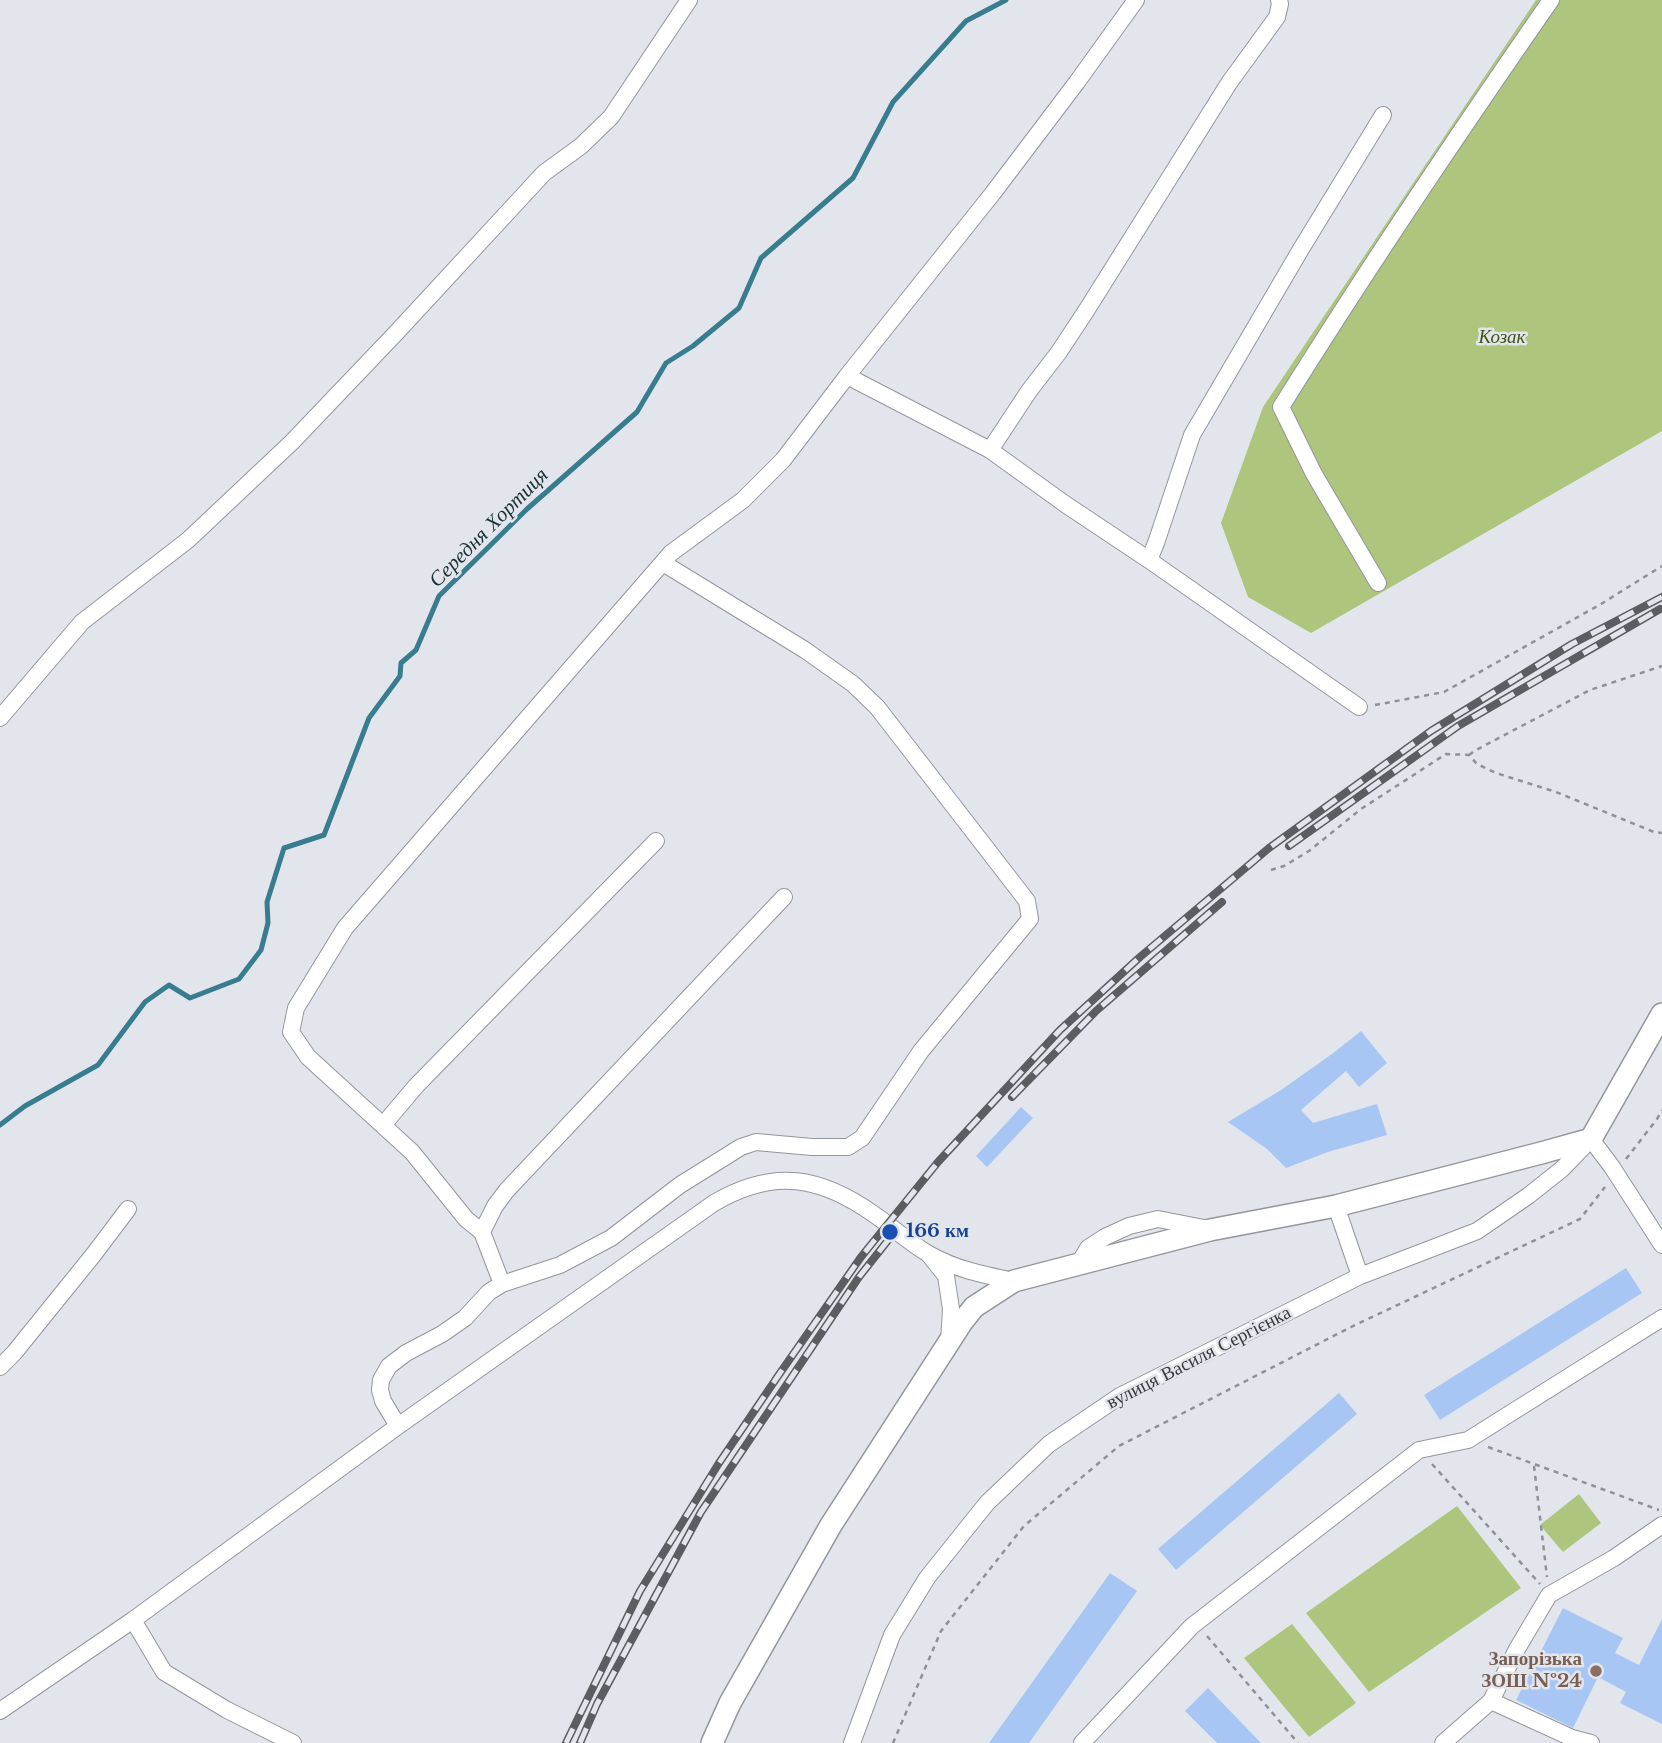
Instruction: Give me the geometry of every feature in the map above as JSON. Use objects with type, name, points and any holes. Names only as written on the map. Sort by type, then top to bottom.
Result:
[{"type":"main road","name":"вулиця Василя Сергієнка","points":[[1591,1139],[1662,1014]]},
{"type":"main road","points":[[712,1743],[730,1703],[831,1525],[974,1307],[1014,1281],[1210,1230],[1336,1206],[1591,1139]]},
{"type":"street","points":[[0,718],[82,622],[188,540],[292,442],[544,173],[581,146],[611,117],[689,0]]},
{"type":"street","points":[[502,1284],[482,1232],[466,1219],[412,1152],[308,1058],[291,1032],[296,1008],[345,928],[671,553],[743,500],[783,460],[993,194],[1136,0]]},
{"type":"street","points":[[990,450],[1086,311],[1229,83],[1277,17],[1279,0]]},
{"type":"street","points":[[1378,583],[1314,474],[1281,407],[1336,318],[1551,0]]},
{"type":"street","points":[[1149,560],[1192,435],[1383,115]]},
{"type":"street","points":[[847,376],[990,450],[1359,707]]},
{"type":"street","points":[[398,1426],[383,1401],[380,1390],[381,1380],[389,1366],[466,1318],[489,1292],[502,1284],[560,1265],[611,1238],[680,1185],[741,1147],[756,1142],[848,1147],[862,1138],[921,1051],[1030,919],[1027,901],[877,707],[853,684],[805,650],[663,563]]},
{"type":"street","points":[[383,1125],[416,1086],[656,841]]},
{"type":"street","points":[[482,1232],[495,1206],[507,1190],[783,897]]},
{"type":"street","points":[[1591,1139],[1662,1245]]},
{"type":"street","name":"вулиця Василя Сергієнка","points":[[852,1743],[892,1635],[927,1578],[987,1503],[1049,1444],[1120,1395],[1360,1276],[1478,1231],[1562,1169],[1591,1139]]},
{"type":"street","points":[[0,1711],[132,1620],[398,1426],[731,1193],[752,1185],[783,1180],[822,1185],[871,1212],[928,1254],[974,1273],[1014,1281]]},
{"type":"street","points":[[1336,1206],[1360,1276]]},
{"type":"street","points":[[0,1367],[128,1209]]},
{"type":"street","points":[[928,1254],[946,1276],[951,1308],[949,1342]]},
{"type":"street","points":[[1082,1743],[1196,1623],[1419,1450],[1468,1440],[1662,1318]]},
{"type":"street","points":[[1443,1743],[1491,1701],[1517,1649],[1549,1595],[1614,1558],[1662,1525]]},
{"type":"street","points":[[132,1620],[164,1672],[227,1710],[293,1743]]},
{"type":"street","points":[[1491,1701],[1572,1738],[1591,1743]]},
{"type":"path","points":[[1359,707],[1444,692],[1601,604],[1662,566]]},
{"type":"path","points":[[1271,870],[1284,866],[1309,851],[1361,808],[1446,754],[1469,755],[1591,690],[1662,666]]},
{"type":"path","points":[[1469,755],[1477,764],[1496,773],[1556,793],[1654,832],[1662,832]]},
{"type":"path","points":[[893,1743],[941,1631],[1024,1526],[1119,1446],[1353,1326],[1580,1219],[1662,1110]]},
{"type":"path","points":[[1468,1440],[1662,1511]]},
{"type":"path","points":[[1419,1450],[1549,1595]]},
{"type":"path","points":[[1534,1464],[1549,1595]]},
{"type":"path","points":[[1196,1623],[1298,1743]]},
{"type":"green space","name":"Козак","points":[[1536,0],[1662,0],[1662,431],[1311,633],[1248,597],[1221,523],[1263,407]]},
{"type":"green space","points":[[1579,1494],[1601,1523],[1563,1552],[1540,1525]]},
{"type":"green space","points":[[1457,1506],[1521,1588],[1369,1692],[1306,1613]]},
{"type":"green space","points":[[1292,1624],[1356,1703],[1309,1737],[1244,1658]]},
{"type":"building","points":[[1361,1031],[1387,1063],[1359,1087],[1346,1071],[1301,1110],[1313,1123],[1377,1104],[1387,1135],[1328,1152],[1286,1168],[1267,1149],[1228,1122],[1281,1090]]},
{"type":"building","points":[[1021,1107],[1033,1118],[987,1167],[976,1156]]},
{"type":"building","points":[[1626,1268],[1642,1293],[1440,1420],[1424,1395]]},
{"type":"building","points":[[1339,1393],[1357,1414],[1176,1570],[1158,1549]]},
{"type":"building","points":[[1110,1573],[1137,1591],[1029,1743],[989,1743]]},
{"type":"building","name":"Запорізька ЗОШ №24","points":[[1563,1608],[1623,1638],[1615,1653],[1639,1665],[1662,1619],[1662,1724],[1620,1703],[1626,1692],[1598,1677],[1573,1728],[1516,1700]]},
{"type":"building","points":[[1208,1688],[1261,1743],[1217,1743],[1185,1711]]},
{"type":"waterway","name":"Середня Хортиця","points":[[0,1125],[25,1106],[98,1065],[145,1002],[169,985],[190,998],[239,979],[261,950],[268,923],[267,902],[284,848],[324,835],[369,718],[400,676],[401,663],[416,650],[439,596],[527,509],[637,412],[666,363],[693,346],[739,308],[761,258],[853,178],[893,102],[966,21],[1006,0]]},
{"type":"railway","points":[[566,1743],[640,1591],[719,1463],[778,1376],[861,1257],[938,1162],[1060,1030],[1140,957],[1269,848],[1431,731],[1572,644],[1662,597]]},
{"type":"railway","points":[[1289,846],[1458,726],[1660,609]]},
{"type":"railway","points":[[1012,1097],[1096,1011],[1222,902]]},
{"type":"railway","points":[[580,1743],[597,1704],[701,1512],[859,1277],[893,1234]]},
{"type":"place","name":"166 км","points":[[890,1232]]},
{"type":"place","name":"Запорізька ЗОШ №24","points":[[1596,1671]]}]
